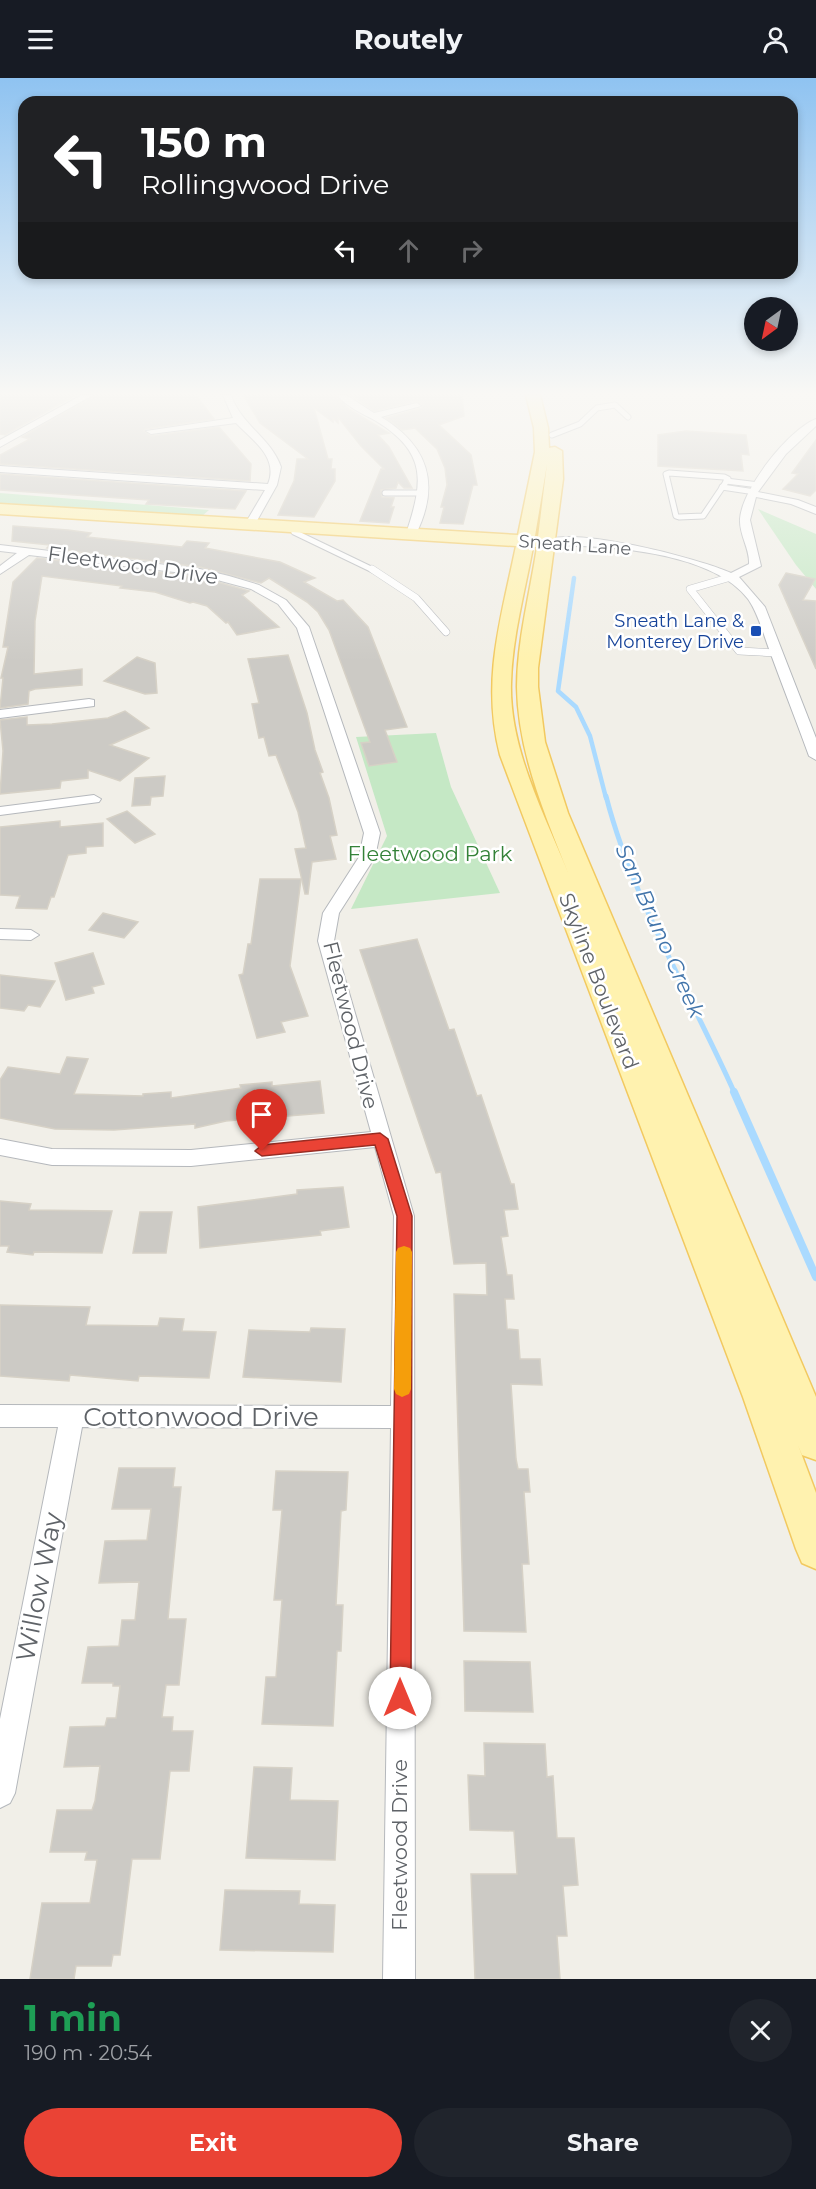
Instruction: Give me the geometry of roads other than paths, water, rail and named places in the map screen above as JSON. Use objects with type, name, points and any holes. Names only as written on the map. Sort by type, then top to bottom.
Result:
[{"type":"main road","name":"Skyline Boulevard","points":[[540,484],[527,683],[529,717],[542,772],[565,834],[816,1442]]},
{"type":"main road","name":"Skyline Boulevard","points":[[552,484],[500,680],[501,713],[508,749],[762,1397],[816,1549]]},
{"type":"main road","name":"Sneath Lane","points":[[0,509],[535,542]]},
{"type":"street","points":[[222,484],[271,487]]},
{"type":"street","points":[[249,524],[272,484]]},
{"type":"street","points":[[411,534],[424,493],[424,484]]},
{"type":"street","points":[[731,578],[755,566],[745,522],[746,513],[761,484]]},
{"type":"street","points":[[756,490],[816,511]]},
{"type":"street","name":"Sneath Lane","points":[[535,542],[592,543],[644,550],[692,563],[731,578],[753,596],[816,756]]},
{"type":"street","name":"Fleetwood Drive","points":[[0,548],[200,572],[255,587],[282,603],[303,627],[372,834],[367,857],[332,913],[326,941],[380,1139],[404,1216],[399,1979]]},
{"type":"street","points":[[0,571],[27,550]]},
{"type":"street","points":[[0,714],[88,703]]},
{"type":"street","points":[[0,811],[94,799]]},
{"type":"street","points":[[0,934],[31,935]]},
{"type":"street","points":[[0,1147],[52,1157],[191,1158],[380,1139]]},
{"type":"street","name":"Cottonwood Drive","points":[[0,1416],[402,1417]]},
{"type":"street","name":"Willow Way","points":[[0,1793],[72,1417]]},
{"type":"lane","points":[[668,484],[676,516],[679,517],[703,516],[724,484],[756,490]]},
{"type":"lane","points":[[385,493],[424,493]]},
{"type":"lane","points":[[297,527],[294,532],[379,572],[436,617],[446,632]]},
{"type":"lane","points":[[731,578],[690,589],[739,651],[776,654]]},
{"type":"waterway","name":"San Bruno Creek","points":[[574,578],[558,691],[576,707],[590,736],[606,798]]},
{"type":"waterway","name":"San Bruno Creek","points":[[606,796],[617,835],[647,910],[735,1094]]},
{"type":"waterway","name":"San Bruno Creek","points":[[734,1092],[816,1277]]},
{"type":"place","name":"Sneath Lane & Monterey Drive","points":[[756,631]]},
{"type":"park label","name":"Fleetwood Park","points":[[430,853]]}]
